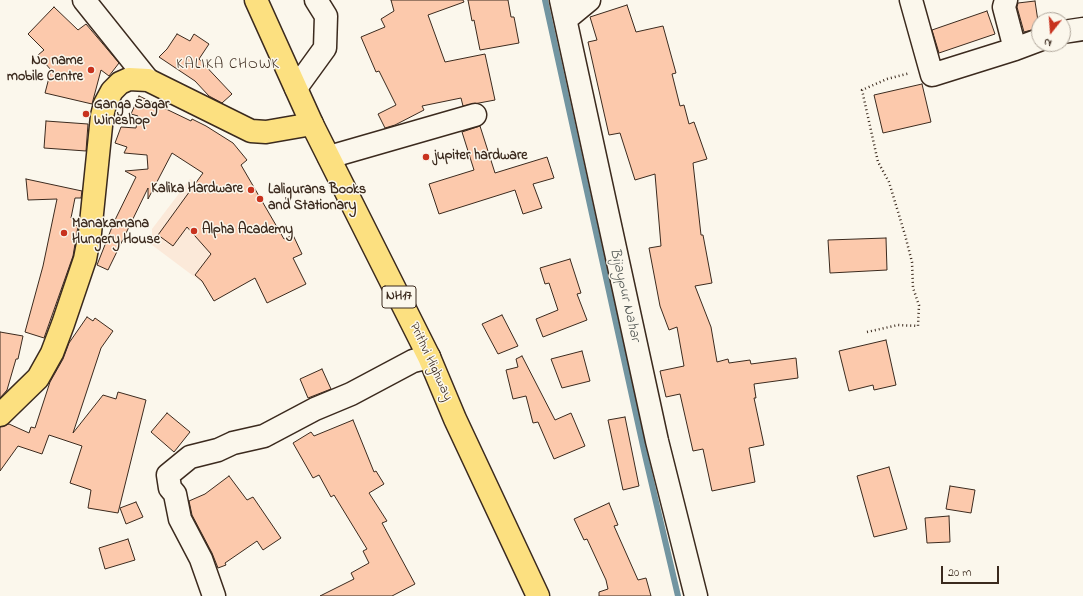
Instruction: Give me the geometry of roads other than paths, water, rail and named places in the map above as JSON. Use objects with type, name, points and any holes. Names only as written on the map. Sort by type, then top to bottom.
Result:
[{"type":"main road","name":"Prithvi Highway","points":[[256,0],[312,124],[429,357],[455,419],[538,596]]},
{"type":"main road","points":[[0,415],[38,378],[52,353],[68,309],[85,259],[90,233],[102,116],[105,104],[112,91],[120,83],[129,79],[148,80],[251,131],[266,132],[312,124]]},
{"type":"street","points":[[84,0],[148,80]]},
{"type":"street","points":[[296,88],[326,48],[326,16],[316,0]]},
{"type":"street","points":[[589,0],[563,9],[657,441],[696,596]]},
{"type":"street","points":[[911,0],[932,75],[1031,43]]},
{"type":"street","points":[[1006,0],[1004,7],[1015,49]]},
{"type":"street","points":[[1071,31],[1083,29]]},
{"type":"street","points":[[329,157],[475,115]]},
{"type":"street","points":[[214,596],[201,560],[180,519],[175,494],[170,488],[168,475],[190,457],[218,450],[233,443],[264,436],[315,409],[351,394],[412,361],[429,357]]},
{"type":"waterway","name":"Bijaypur Nahar","points":[[545,0],[645,455],[678,596]]},
{"type":"place","name":"No name mobile Centre","points":[[91,70]]},
{"type":"place","name":"Ganga Sagar Wineshop","points":[[86,114]]},
{"type":"place","name":"jupiter hardware","points":[[426,157]]},
{"type":"place","name":"Kalika Hardware","points":[[251,190]]},
{"type":"place","name":"Laligurans Books and Stationary","points":[[260,199]]},
{"type":"place","name":"Alpha Academy","points":[[194,231]]},
{"type":"place","name":"Manakamana Hungery House","points":[[64,233]]},
{"type":"district","name":"KALIKA CHOWK","points":[[228,66]]}]
